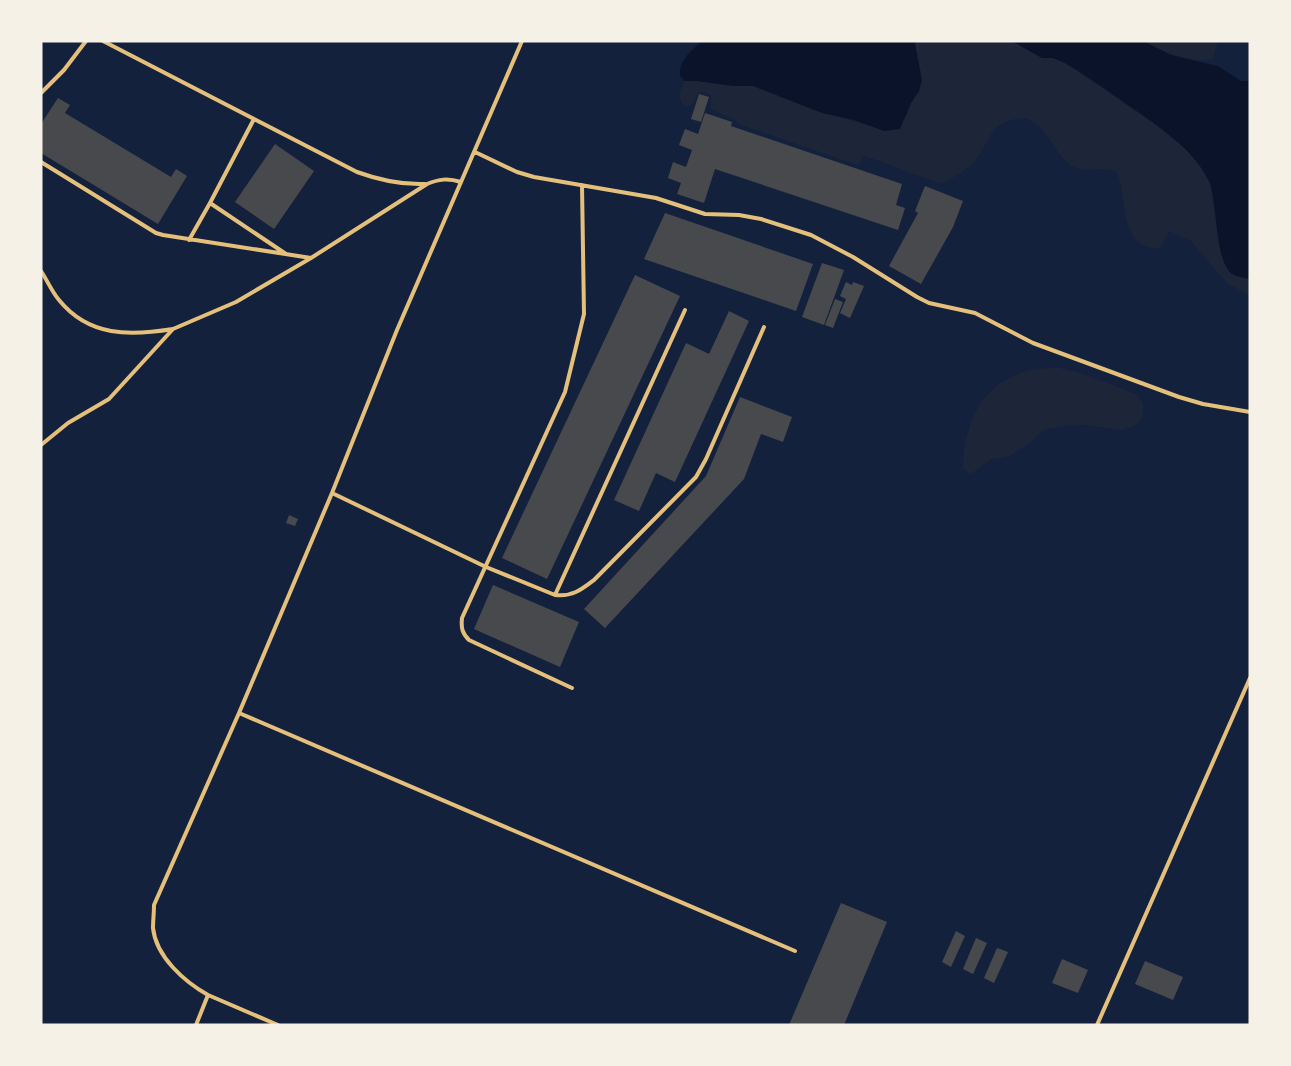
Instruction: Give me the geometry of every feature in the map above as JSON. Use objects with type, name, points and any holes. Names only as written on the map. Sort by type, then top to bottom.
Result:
[{"type":"lane","points":[[41,93],[64,70],[86,41]]},
{"type":"lane","points":[[103,41],[357,172],[376,179],[427,184]]},
{"type":"lane","points":[[278,1025],[208,995],[194,987],[175,969],[160,951],[153,930],[154,905],[239,713],[332,493],[397,330],[522,41]]},
{"type":"lane","points":[[188,240],[210,203],[254,119]]},
{"type":"lane","points":[[475,152],[517,172],[656,198],[704,214],[738,215],[761,219],[811,234],[853,256],[917,297],[930,303],[975,314],[1033,343],[1179,397],[1203,404],[1250,412]]},
{"type":"lane","points":[[41,162],[156,233],[188,240],[311,258]]},
{"type":"lane","points":[[41,270],[58,299],[71,313],[94,328],[131,333],[173,329],[236,302],[311,258],[427,184],[445,179],[461,182]]},
{"type":"lane","points":[[572,688],[469,640],[461,628],[462,618],[561,401],[567,383],[584,314],[582,185]]},
{"type":"lane","points":[[210,203],[288,255]]},
{"type":"lane","points":[[555,595],[685,310]]},
{"type":"lane","points":[[332,493],[486,567],[555,595],[566,596],[580,591],[594,580],[696,477],[706,459],[764,327]]},
{"type":"lane","points":[[41,445],[68,423],[109,399],[173,329]]},
{"type":"lane","points":[[1097,1025],[1250,678]]},
{"type":"lane","points":[[239,713],[795,951]]},
{"type":"lane","points":[[196,1025],[208,995]]},
{"type":"shaded area","points":[[702,41],[917,41],[915,44],[922,80],[919,91],[911,103],[900,129],[884,131],[854,120],[822,113],[753,86],[685,81],[680,76],[681,65],[693,49]]},
{"type":"shaded area","points":[[917,41],[1012,41],[1042,58],[1053,58],[1065,63],[1147,118],[1188,151],[1210,183],[1221,252],[1226,266],[1231,273],[1250,279],[1250,295],[1228,284],[1190,240],[1169,231],[1160,248],[1147,246],[1137,241],[1127,221],[1117,172],[1105,169],[1081,169],[1069,164],[1063,159],[1045,133],[1027,119],[1014,119],[998,127],[993,131],[975,161],[958,174],[939,183],[865,156],[860,164],[857,165],[739,124],[735,120],[711,109],[711,95],[703,92],[699,92],[693,103],[689,106],[682,104],[680,97],[685,81],[753,86],[810,108],[869,126],[905,119],[911,103],[919,91],[922,80],[915,44]]},
{"type":"shaded area","points":[[1012,41],[1143,41],[1171,55],[1218,66],[1241,81],[1250,81],[1250,279],[1232,274],[1226,267],[1219,244],[1214,202],[1209,181],[1194,158],[1184,148],[1151,122],[1065,63],[1053,58],[1042,58]]},
{"type":"shaded area","points":[[1143,41],[1218,41],[1213,59],[1194,60],[1176,56]]},
{"type":"shaded area","points":[[1060,368],[1080,373],[1136,394],[1143,403],[1143,417],[1135,426],[1121,430],[1085,425],[1045,429],[1027,445],[1009,456],[991,459],[971,474],[963,469],[964,451],[973,418],[980,404],[990,392],[1018,374],[1036,369]]},
{"type":"building","points":[[699,94],[709,97],[701,122],[691,119]]},
{"type":"building","points":[[58,98],[70,105],[65,113],[171,177],[176,169],[187,176],[158,224],[41,153],[41,124]]},
{"type":"building","points":[[705,113],[732,122],[731,126],[902,184],[896,205],[905,208],[898,230],[715,169],[704,203],[677,194],[681,183],[668,178],[673,162],[686,167],[692,150],[679,145],[685,129],[698,134]]},
{"type":"building","points":[[275,144],[314,171],[274,229],[235,202]]},
{"type":"building","points":[[925,186],[963,201],[953,227],[921,284],[889,266],[918,213],[915,211]]},
{"type":"building","points":[[665,213],[813,264],[796,311],[644,259]]},
{"type":"building","points":[[822,263],[844,270],[824,325],[802,317]]},
{"type":"building","points":[[635,275],[680,296],[547,579],[502,558]]},
{"type":"building","points":[[846,282],[852,285],[853,282],[864,286],[850,318],[840,313],[846,299],[840,296]]},
{"type":"building","points":[[835,299],[843,302],[833,328],[825,325]]},
{"type":"building","points":[[729,311],[749,321],[675,482],[656,473],[639,511],[614,500],[686,343],[709,354]]},
{"type":"building","points":[[740,397],[792,417],[783,442],[761,434],[744,479],[605,628],[584,609],[706,476]]},
{"type":"building","points":[[289,515],[298,519],[295,526],[286,523]]},
{"type":"building","points":[[493,585],[579,622],[560,667],[474,629]]},
{"type":"building","points":[[841,903],[887,922],[844,1025],[789,1025]]},
{"type":"building","points":[[956,931],[965,936],[951,967],[942,962]]},
{"type":"building","points":[[976,938],[987,943],[973,974],[963,969]]},
{"type":"building","points":[[997,948],[1008,952],[994,983],[984,978]]},
{"type":"building","points":[[1062,959],[1088,970],[1078,993],[1052,983]]},
{"type":"building","points":[[1145,961],[1183,977],[1173,1000],[1135,984]]}]
